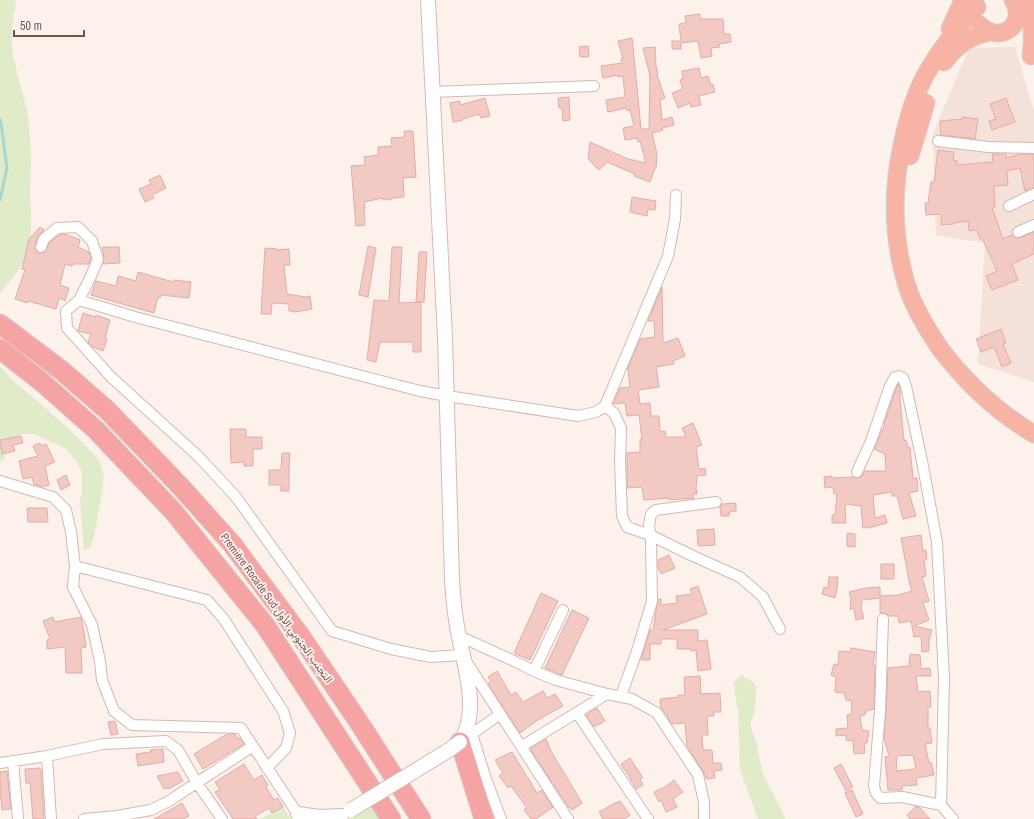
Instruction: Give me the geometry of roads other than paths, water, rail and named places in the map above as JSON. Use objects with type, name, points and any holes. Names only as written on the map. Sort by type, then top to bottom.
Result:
[{"type":"highway","points":[[974,2],[980,24],[989,32]]},
{"type":"highway","points":[[974,2],[926,74],[917,93],[905,128],[896,183],[895,219],[897,240],[906,284],[928,331],[958,371],[976,390],[999,410],[1032,429]]},
{"type":"highway","points":[[1019,4],[1015,24],[1011,28],[1001,33],[989,32],[979,34],[971,38],[960,44],[942,65],[924,107],[910,153],[905,211],[913,269],[925,300],[939,329],[959,357],[973,373],[1012,408],[1032,429]]},
{"type":"highway","points":[[1019,4],[1033,25],[1033,60]]},
{"type":"highway","name":"Première Rocade Sud التجنب الجنوبي الأول","points":[[6,328],[61,370],[107,410],[232,544],[302,638],[422,819]]},
{"type":"highway","name":"Première Rocade Sud التجنب الجنوبي الأول","points":[[1,350],[78,413],[101,435],[173,511],[265,625],[391,819]]},
{"type":"highway","points":[[466,738],[484,819]]},
{"type":"main road","points":[[299,817],[342,816],[466,738],[470,695],[454,607],[452,579],[446,338],[428,0]]},
{"type":"street","points":[[432,92],[594,86]]},
{"type":"street","points":[[938,140],[988,147],[1034,148]]},
{"type":"street","points":[[1009,206],[1034,194]]},
{"type":"street","points":[[79,300],[135,317],[420,391],[578,416],[596,412],[605,406],[668,256],[675,219],[676,195]]},
{"type":"street","points":[[1018,232],[1034,226]]},
{"type":"street","points":[[41,247],[44,239],[58,228],[78,228],[92,241],[98,259],[79,300],[66,311],[67,328],[111,377],[198,456],[236,497],[332,631],[390,649],[432,657],[462,654],[568,819]]},
{"type":"street","points":[[857,472],[871,441],[890,386],[895,377],[899,376],[903,378],[906,386],[937,542],[944,679],[941,805]]},
{"type":"street","points":[[605,406],[614,413],[621,428],[620,462],[622,516],[627,527],[650,535],[740,577],[763,597],[780,629]]},
{"type":"street","points":[[0,481],[53,497],[66,510],[71,532],[75,566],[73,587],[92,625],[100,661],[102,680],[114,711],[132,725],[241,728],[299,817]]},
{"type":"street","points":[[621,696],[638,648],[652,601],[649,525],[651,514],[656,510],[716,502]]},
{"type":"street","points":[[75,566],[207,600],[223,618],[283,711],[290,732],[286,748],[267,768]]},
{"type":"street","points":[[534,671],[563,610]]},
{"type":"street","points":[[883,619],[880,711],[874,786],[876,793],[880,798],[902,797],[941,805],[953,819]]},
{"type":"street","points":[[459,636],[556,680],[607,694],[632,698],[657,713],[698,775],[704,802],[704,819]]},
{"type":"street","points":[[522,746],[607,694]]},
{"type":"street","points":[[576,713],[648,819]]},
{"type":"street","points":[[500,714],[466,738],[485,776],[501,819]]},
{"type":"street","points":[[0,763],[46,756],[103,744],[166,741],[178,750],[197,783],[222,819]]},
{"type":"street","points":[[84,819],[117,818],[151,810],[169,801],[253,746]]},
{"type":"street","points":[[46,756],[51,819]]},
{"type":"street","points":[[13,761],[18,819]]},
{"type":"waterway","points":[[0,119],[7,168],[0,200]]}]
